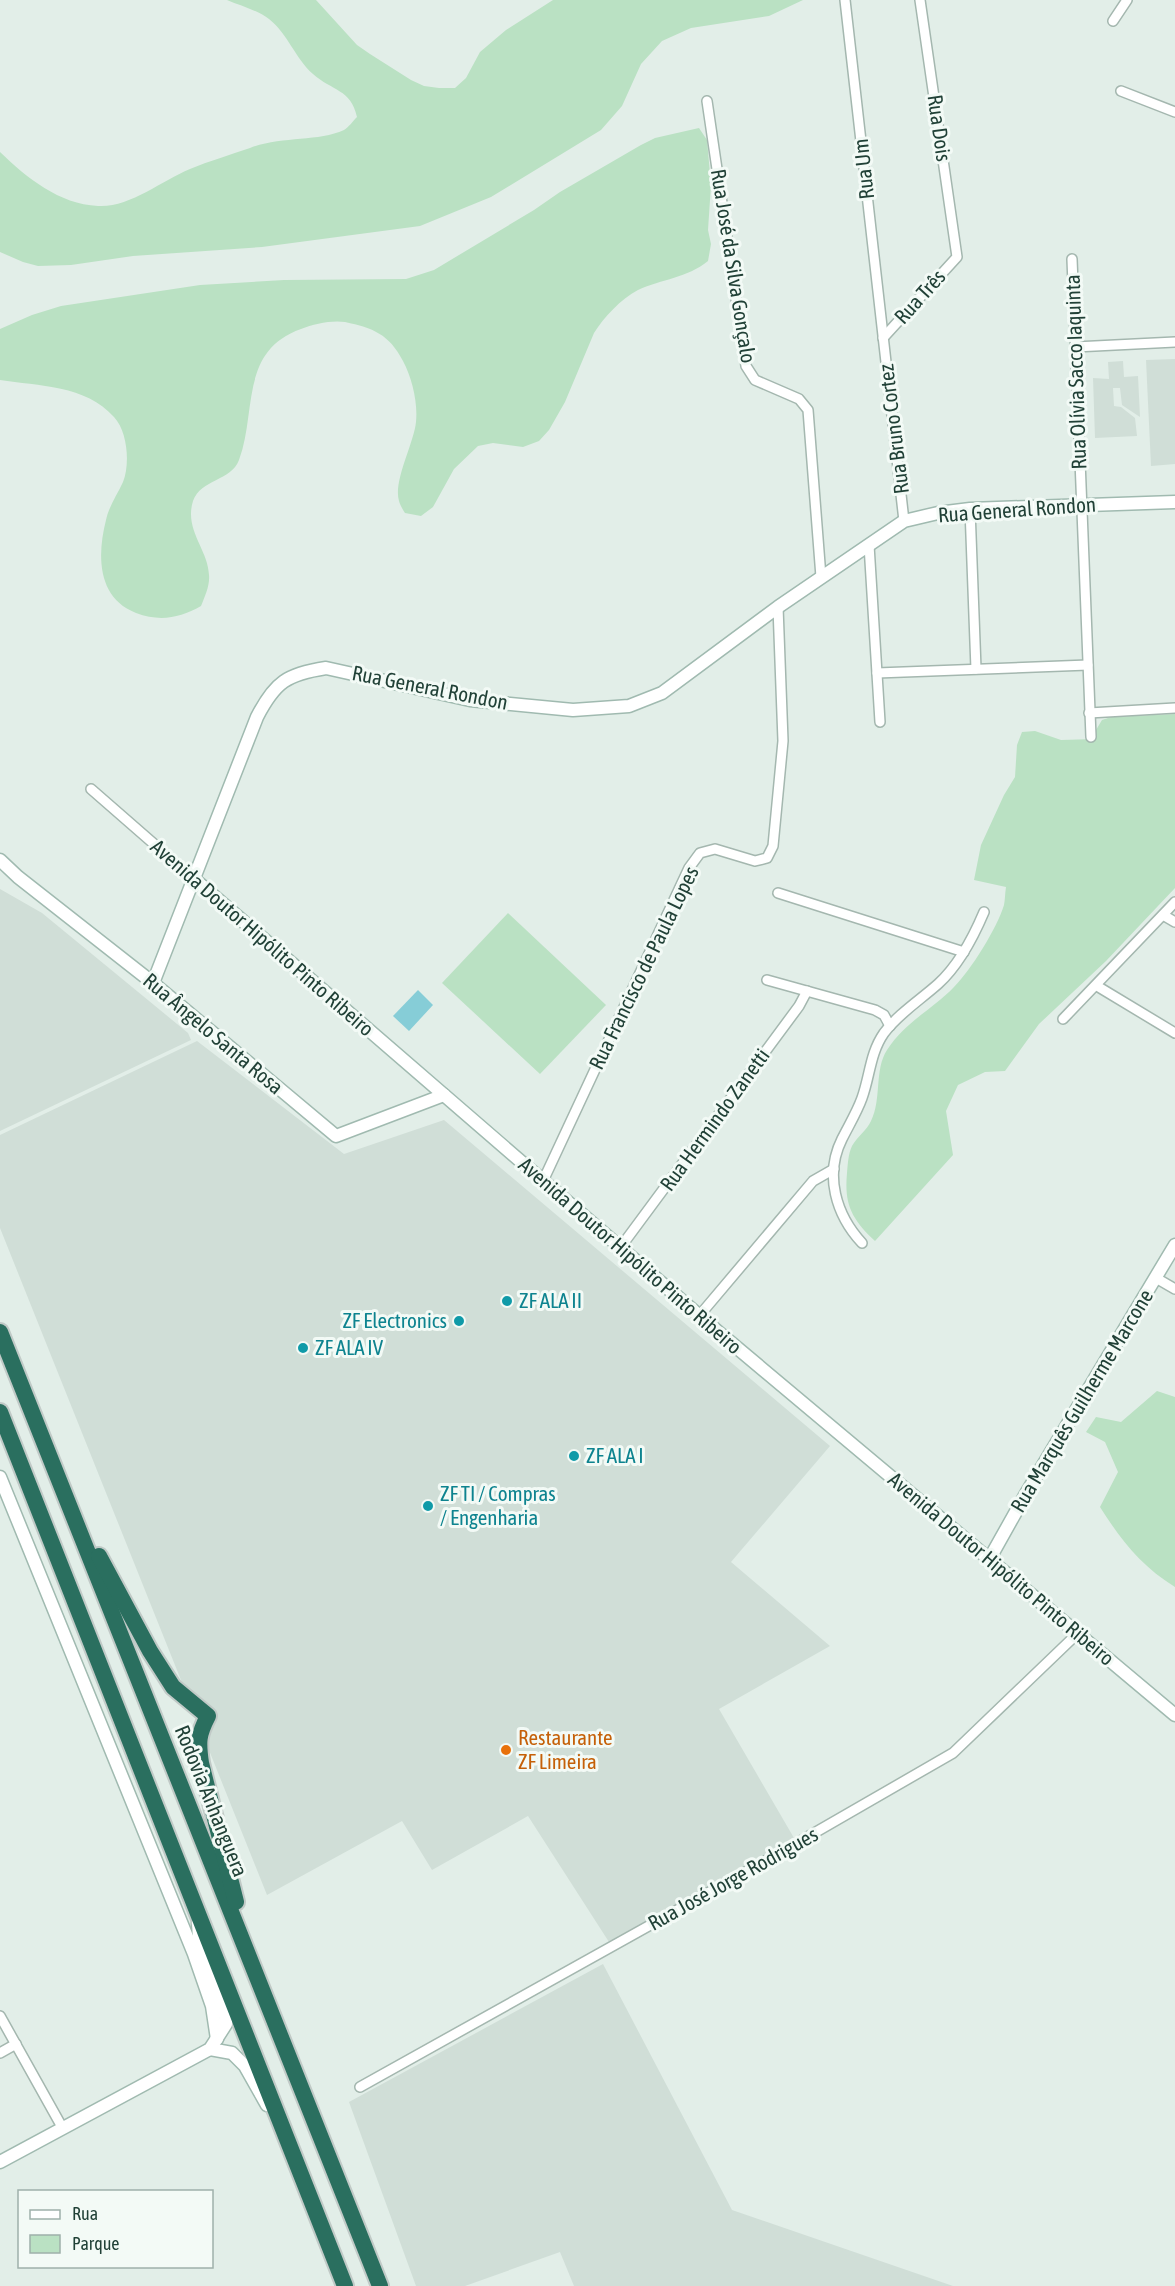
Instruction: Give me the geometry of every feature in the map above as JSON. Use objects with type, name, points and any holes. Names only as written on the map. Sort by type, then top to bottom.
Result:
[{"type":"highway","name":"Rodovia Anhanguera","points":[[0,1332],[380,2286]]},
{"type":"highway","points":[[0,1412],[345,2286]]},
{"type":"highway","points":[[61,1484],[156,1660],[173,1687],[208,1716],[198,1741],[201,1763],[220,1833],[248,1955]]},
{"type":"street","name":"Rua Um","points":[[845,0],[884,338]]},
{"type":"street","name":"Rua Dois","points":[[920,0],[957,257]]},
{"type":"street","points":[[1113,21],[1127,0]]},
{"type":"street","points":[[1120,91],[1174,110]]},
{"type":"street","name":"Rua José da Silva Gonçalo","points":[[707,101],[746,366],[755,380],[799,399],[808,410],[821,577]]},
{"type":"street","name":"Rua Três","points":[[884,338],[957,257]]},
{"type":"street","name":"Rua Olívia Sacco Iaquinta","points":[[1072,259],[1091,737]]},
{"type":"street","name":"Rua Bruno Cortez","points":[[884,338],[904,521]]},
{"type":"street","points":[[1075,347],[1175,342]]},
{"type":"street","name":"Rua General Rondon","points":[[153,983],[257,717],[268,696],[285,680],[306,671],[326,668],[470,700],[573,710],[628,706],[662,693],[778,607],[904,521],[970,509],[1175,502]]},
{"type":"street","points":[[970,509],[976,669]]},
{"type":"street","points":[[868,545],[880,722]]},
{"type":"street","name":"Rua Francisco de Paula Lopes","points":[[543,1181],[689,868],[700,854],[715,849],[755,861],[767,858],[773,846],[783,741],[778,607]]},
{"type":"street","points":[[877,673],[1088,665]]},
{"type":"street","points":[[1089,713],[1175,708]]},
{"type":"street","name":"Avenida Doutor Hipólito Pinto Ribeiro","points":[[91,789],[699,1316],[1175,1715]]},
{"type":"street","name":"Rua Ângelo Santa Rosa","points":[[0,860],[18,877],[153,983],[336,1136],[444,1095]]},
{"type":"street","points":[[0,870],[18,877]]},
{"type":"street","points":[[778,893],[964,952]]},
{"type":"street","points":[[1063,1019],[1175,902]]},
{"type":"street","points":[[862,1243],[849,1228],[840,1210],[834,1190],[834,1169],[838,1148],[862,1096],[872,1055],[890,1026],[940,982],[964,952],[984,912]]},
{"type":"street","points":[[1163,915],[1175,922]]},
{"type":"street","points":[[767,980],[875,1010],[884,1015],[890,1026]]},
{"type":"street","points":[[1097,986],[1175,1033]]},
{"type":"street","name":"Rua Hermindo Zanetti","points":[[621,1248],[799,1006],[807,991]]},
{"type":"street","points":[[699,1316],[813,1181],[834,1169]]},
{"type":"street","name":"Rua Marquês Guilherme Marcone","points":[[990,1558],[1175,1245]]},
{"type":"street","points":[[1156,1278],[1175,1289]]},
{"type":"street","points":[[0,1478],[194,1954],[212,2006],[213,2044]]},
{"type":"street","name":"Rua José Jorge Rodrigues","points":[[360,2087],[783,1851],[953,1753],[1078,1633]]},
{"type":"street","points":[[0,2163],[213,2044],[226,2024],[226,2019],[199,1938],[197,1910]]},
{"type":"street","points":[[0,2016],[62,2127]]},
{"type":"street","points":[[0,2053],[16,2044]]},
{"type":"street","points":[[213,2044],[232,2053],[245,2066],[270,2111],[285,2132]]},
{"type":"shaded area","points":[[1175,359],[1175,464],[1151,466],[1146,360]]},
{"type":"shaded area","points":[[1123,361],[1124,377],[1138,376],[1140,417],[1122,405],[1120,388],[1113,388],[1114,406],[1121,407],[1135,418],[1137,436],[1095,438],[1093,378],[1109,379],[1108,362]]},
{"type":"shaded area","points":[[0,889],[42,913],[188,1033],[191,1040],[0,1131]]},
{"type":"shaded area","points":[[197,1041],[344,1154],[444,1120],[830,1446],[731,1562],[830,1646],[719,1709],[794,1838],[609,1942],[528,1816],[432,1870],[402,1821],[267,1895],[0,1228],[0,1135]]},
{"type":"shaded area","points":[[603,1964],[732,2210],[953,2286],[574,2286],[560,2252],[465,2286],[416,2286],[349,2102]]},
{"type":"green space","points":[[227,0],[316,0],[357,45],[411,80],[424,86],[455,88],[466,78],[480,52],[506,30],[553,0],[803,0],[769,16],[691,28],[662,41],[641,64],[622,106],[601,130],[491,197],[420,226],[262,247],[133,256],[71,265],[38,266],[0,252],[0,152],[44,188],[70,200],[98,206],[121,203],[190,169],[262,144],[334,134],[351,124],[357,117],[350,101],[340,91],[320,80],[307,68],[276,25],[259,13]]},
{"type":"green space","points":[[699,128],[707,140],[711,185],[708,230],[711,244],[708,261],[683,275],[638,290],[619,303],[594,333],[565,402],[549,430],[539,441],[523,447],[493,443],[478,446],[454,469],[433,507],[421,516],[405,513],[399,501],[399,483],[416,422],[416,406],[409,375],[398,352],[386,338],[372,330],[345,322],[317,324],[301,329],[281,339],[268,352],[259,367],[253,385],[244,441],[235,467],[202,488],[193,501],[192,521],[209,575],[208,587],[201,606],[178,616],[162,618],[136,613],[123,606],[114,597],[103,574],[101,547],[107,515],[123,482],[127,467],[125,440],[119,423],[103,406],[76,393],[0,380],[0,329],[32,315],[61,306],[200,285],[284,280],[406,279],[434,270],[641,145],[655,138]]},
{"type":"green space","points":[[1175,714],[1175,888],[1106,961],[1039,1024],[1005,1071],[985,1072],[958,1085],[946,1111],[953,1155],[875,1241],[860,1226],[848,1203],[846,1184],[852,1146],[869,1124],[874,1112],[881,1066],[887,1050],[902,1031],[961,980],[983,948],[1001,914],[1006,887],[974,880],[981,845],[1015,777],[1017,745],[1022,732],[1035,731],[1061,740],[1095,739],[1096,730],[1102,720],[1111,717]]},
{"type":"green space","points":[[508,913],[606,1005],[540,1074],[442,983]]},
{"type":"green space","points":[[1157,1391],[1175,1397],[1175,1587],[1133,1552],[1100,1507],[1118,1472],[1105,1442],[1086,1432],[1096,1417],[1121,1422]]},
{"type":"water","points":[[418,990],[433,1005],[409,1031],[393,1016]]},
{"type":"place","name":"ZF ALA II","points":[[507,1301]]},
{"type":"place","name":"ZF Electronics","points":[[459,1321]]},
{"type":"place","name":"ZF ALA IV","points":[[303,1348]]},
{"type":"place","name":"ZF ALA I","points":[[574,1456]]},
{"type":"place","name":"ZF TI / Compras / Engenharia","points":[[428,1506]]},
{"type":"place","name":"Restaurante ZF Limeira","points":[[506,1750]]}]
